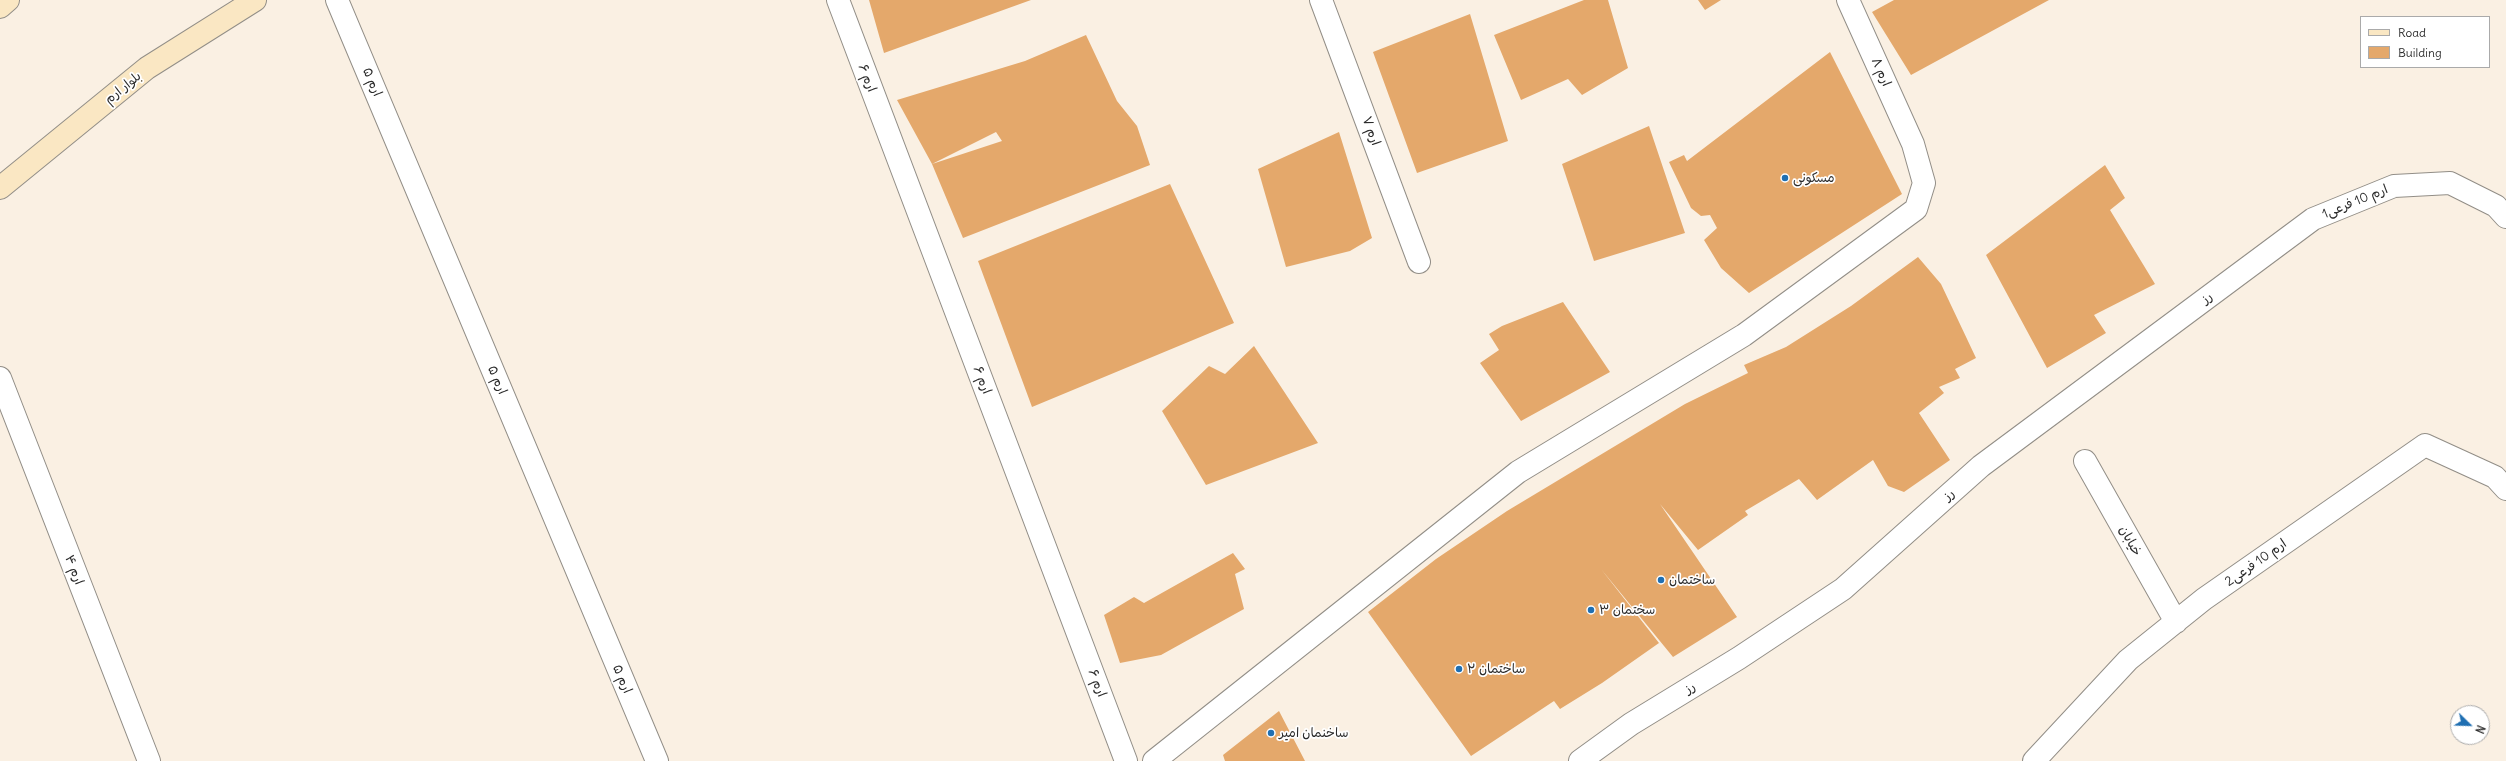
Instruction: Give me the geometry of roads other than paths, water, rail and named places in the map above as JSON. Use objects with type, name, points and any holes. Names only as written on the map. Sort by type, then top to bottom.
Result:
[{"type":"main road","points":[[0,7],[8,0]]},
{"type":"main road","name":"بلوار ارم","points":[[0,188],[147,68],[255,0]]},
{"type":"street","name":"ارم ۵","points":[[337,0],[657,761]]},
{"type":"street","name":"ارم ۶","points":[[838,0],[1126,761]]},
{"type":"street","name":"ارم ۷","points":[[1321,0],[1418,262]]},
{"type":"street","name":"ارم ۸","points":[[1154,761],[1518,472],[1744,335],[1916,209],[1924,184],[1913,144],[1848,0]]},
{"type":"street","name":"ارم 10 فرعی1","points":[[2313,219],[2394,186],[2450,183],[2496,206],[2506,217]]},
{"type":"street","name":"رز","points":[[1580,761],[1631,724],[1739,658],[1843,589],[1981,466],[2313,219]]},
{"type":"street","name":"ارم ۴","points":[[0,378],[149,761]]},
{"type":"street","name":"ارم 10 فرعی2","points":[[2034,761],[2128,660],[2204,599],[2426,445],[2495,477],[2506,490]]},
{"type":"street","name":"خیابان","points":[[2085,461],[2176,622]]},
{"type":"place","name":"مسکونی","points":[[1785,178]]},
{"type":"place","name":"ساختمان","points":[[1661,580]]},
{"type":"place","name":"سختمان ۳","points":[[1591,610]]},
{"type":"place","name":"ساختمان ۲","points":[[1459,669]]},
{"type":"place","name":"ساخنمان امیر","points":[[1271,733]]}]
